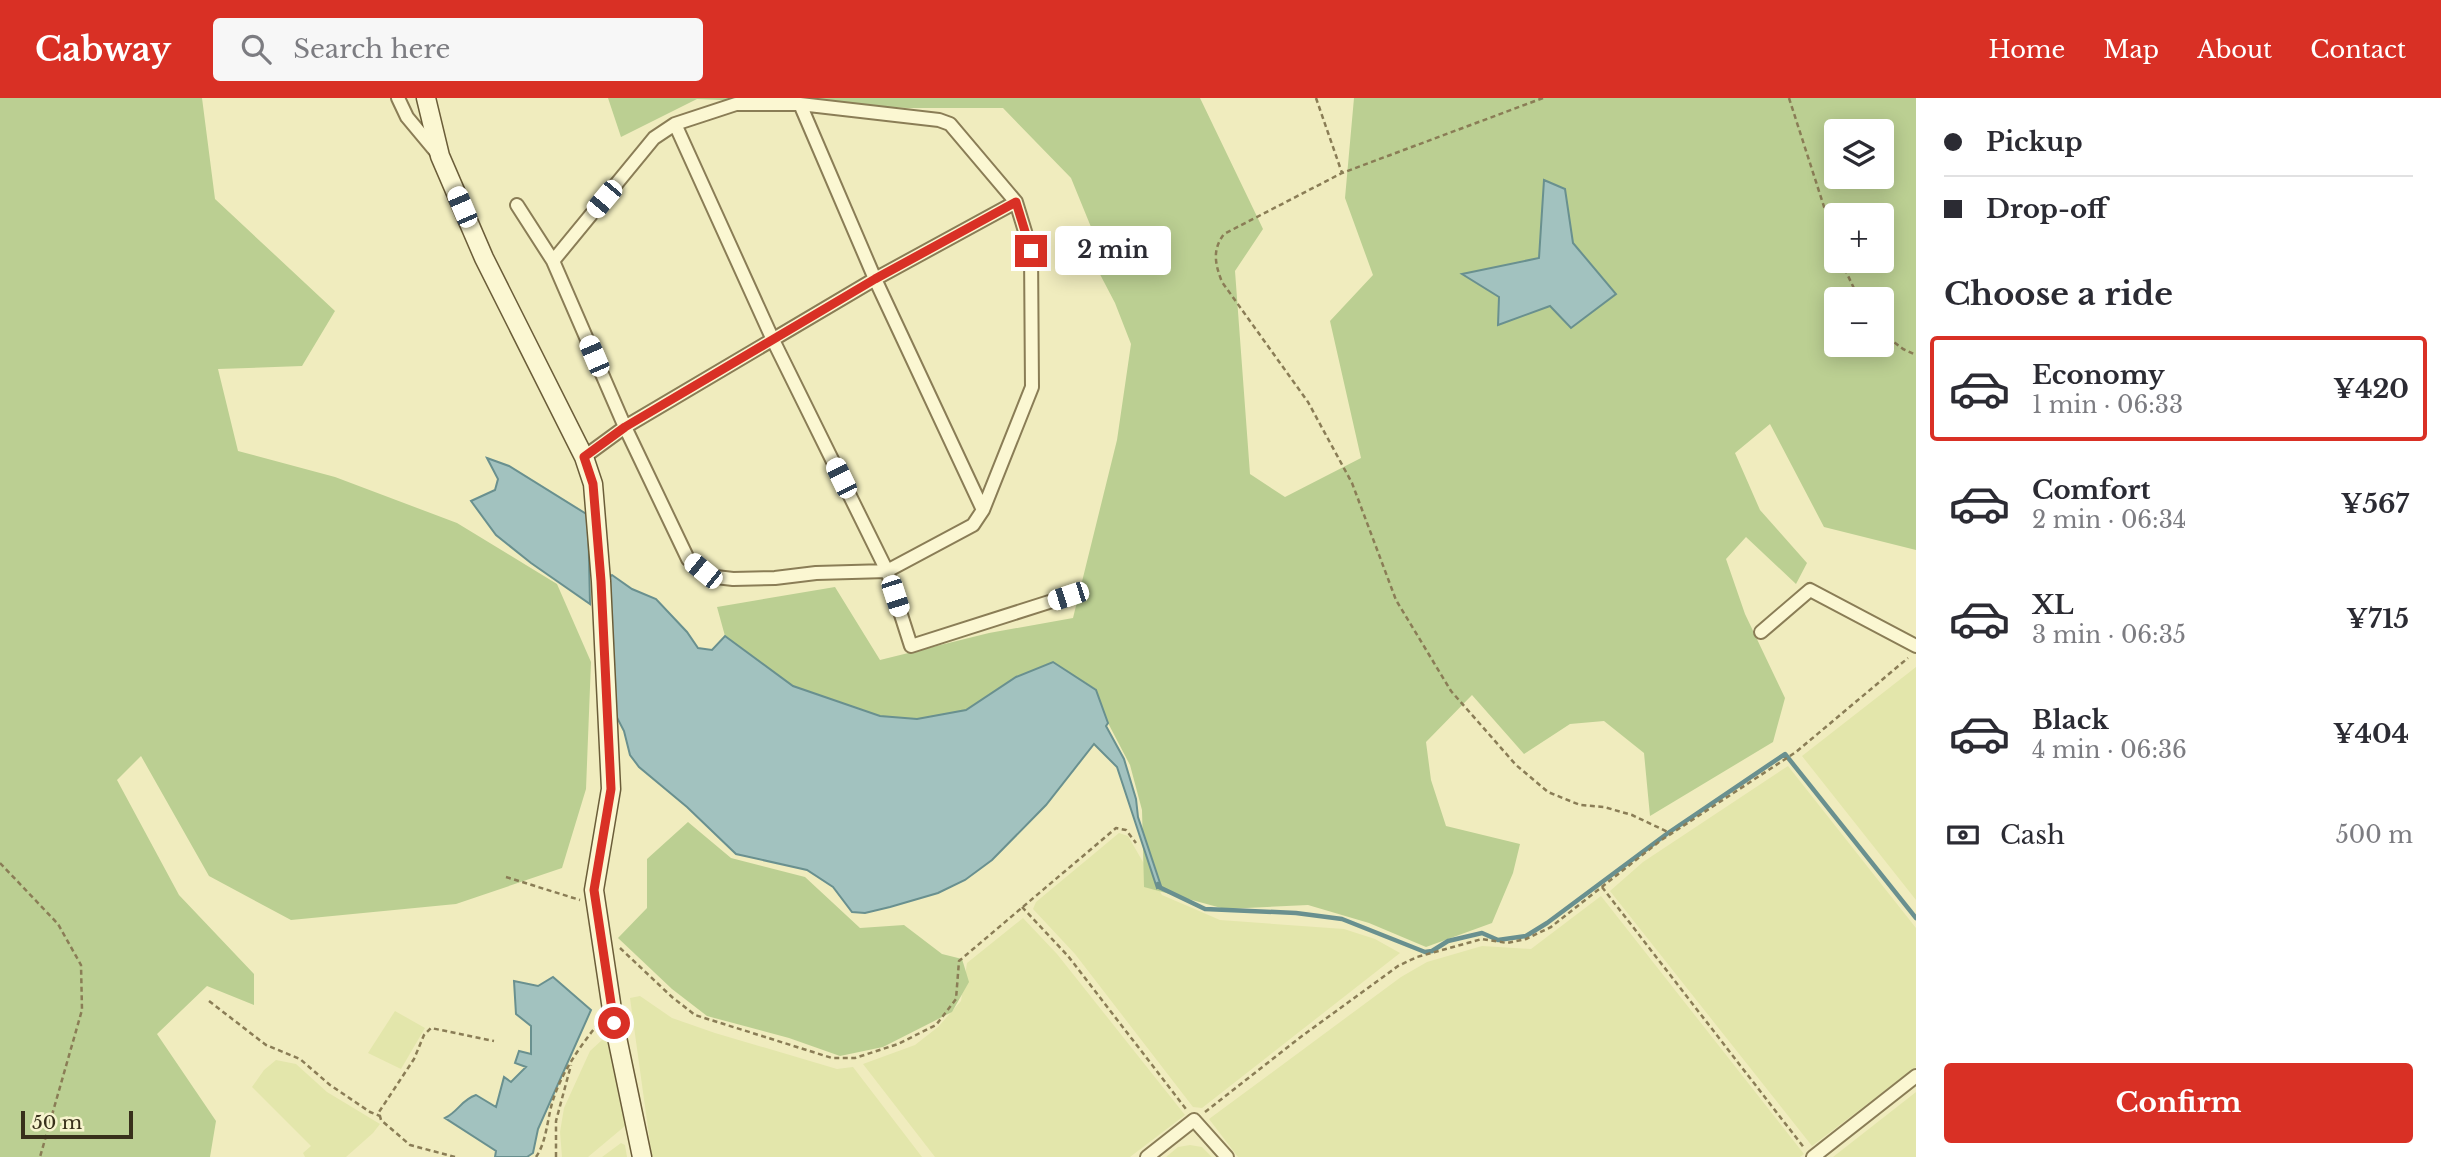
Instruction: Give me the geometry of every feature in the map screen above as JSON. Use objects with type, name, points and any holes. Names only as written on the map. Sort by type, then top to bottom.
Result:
[{"type":"street","points":[[398,98],[407,117],[440,156]]},
{"type":"street","points":[[426,98],[440,156],[484,258],[584,457],[593,484],[611,789],[594,890],[611,1005],[642,1157]]},
{"type":"street","points":[[517,205],[553,261],[625,427],[688,559],[703,571],[716,577],[733,579],[887,571],[973,525],[983,510],[1032,387],[1031,251],[1016,202],[950,124],[939,120],[800,104],[736,104],[674,124],[654,138],[553,261]]},
{"type":"street","points":[[800,104],[875,279],[983,510]]},
{"type":"street","points":[[674,124],[773,340],[887,571],[911,646],[1068,596]]},
{"type":"street","points":[[584,457],[625,427],[875,279],[1016,202]]},
{"type":"street","points":[[1760,632],[1810,590],[1916,646]]},
{"type":"street","points":[[1812,1157],[1916,1076]]},
{"type":"street","points":[[1147,1157],[1194,1120],[1227,1157]]},
{"type":"path","points":[[1316,98],[1342,173]]},
{"type":"path","points":[[1543,98],[1342,173],[1224,234],[1219,241],[1214,260],[1222,282],[1308,402],[1352,483],[1396,600],[1451,691],[1516,765],[1548,792],[1580,805],[1604,807],[1632,815],[1672,834]]},
{"type":"path","points":[[1789,98],[1824,207]]},
{"type":"path","points":[[1894,342],[1916,355]]},
{"type":"path","points":[[1022,907],[1068,956],[1194,1120],[1398,966],[1417,957],[1482,939],[1507,943],[1526,939],[1551,927],[1672,834],[1796,752],[1916,651]]},
{"type":"path","points":[[601,939],[618,946],[671,998],[695,1015],[832,1058],[855,1058],[898,1044],[936,1024],[956,999],[959,961],[1116,828],[1126,830],[1136,843]]},
{"type":"path","points":[[0,863],[58,924],[81,965],[82,1010],[40,1157]]},
{"type":"path","points":[[506,877],[596,905]]},
{"type":"path","points":[[1602,887],[1812,1157]]},
{"type":"path","points":[[209,1002],[266,1045],[300,1059],[330,1085],[380,1116]]},
{"type":"path","points":[[536,1157],[542,1148],[553,1100],[564,1072],[611,1005]]},
{"type":"path","points":[[455,1157],[410,1144],[381,1120],[379,1112],[414,1059],[424,1035],[431,1028],[494,1041]]},
{"type":"path","points":[[556,1157],[556,1121],[572,1061]]},
{"type":"green space","points":[[0,98],[202,98],[215,199],[335,311],[302,366],[218,369],[238,451],[335,477],[457,523],[557,584],[591,662],[586,789],[562,868],[456,904],[291,920],[209,876],[141,756],[117,780],[179,895],[254,974],[254,1005],[207,986],[157,1034],[216,1121],[210,1157],[0,1157]]},
{"type":"green space","points":[[608,98],[1200,98],[1263,229],[1235,271],[1250,474],[1285,497],[1361,458],[1330,321],[1373,275],[1345,198],[1354,98],[1916,98],[1916,550],[1824,527],[1770,424],[1735,453],[1760,510],[1807,563],[1796,584],[1746,537],[1726,559],[1745,614],[1785,698],[1773,742],[1650,816],[1644,753],[1604,721],[1570,724],[1524,754],[1472,695],[1426,742],[1431,780],[1446,826],[1520,844],[1513,873],[1492,923],[1426,947],[1369,923],[1308,905],[1225,909],[1144,887],[1142,810],[1130,765],[1108,723],[1096,689],[1053,663],[1016,677],[966,710],[917,719],[880,716],[793,686],[725,636],[717,607],[835,587],[880,660],[989,633],[1073,618],[1117,440],[1131,344],[1115,303],[1092,259],[1091,227],[1071,178],[1003,108],[908,108],[697,99],[621,137]]},
{"type":"green space","points":[[1916,667],[1916,900],[1802,756]]},
{"type":"green space","points":[[1788,766],[1916,928],[1916,1067],[1812,1146],[1610,891],[1643,862]]},
{"type":"green space","points":[[688,822],[731,858],[805,877],[860,928],[904,925],[942,954],[962,959],[969,982],[952,1012],[883,1047],[840,1056],[789,1038],[707,1016],[672,989],[618,938],[647,908],[647,859]]},
{"type":"green space","points":[[1119,833],[1128,836],[1162,895],[1220,920],[1344,929],[1375,939],[1400,953],[1202,1108],[1193,1107],[1075,954],[1033,909],[1036,902]]},
{"type":"green space","points":[[1601,896],[1804,1154],[1800,1157],[1238,1157],[1209,1119],[1401,977],[1427,962],[1482,946],[1531,949]]},
{"type":"green space","points":[[1023,918],[1057,954],[1185,1115],[1130,1157],[935,1157],[863,1064],[915,1045],[938,1027],[961,1001],[967,963]]},
{"type":"green space","points":[[640,996],[672,1018],[715,1033],[837,1069],[853,1067],[922,1157],[652,1157],[630,998]]},
{"type":"green space","points":[[395,1011],[425,1028],[401,1069],[368,1053]]},
{"type":"green space","points":[[602,1040],[607,1041],[625,1126],[588,1157],[562,1157],[560,1132],[564,1108],[590,1051]]},
{"type":"green space","points":[[276,1060],[296,1064],[327,1092],[380,1124],[346,1157],[305,1157],[303,1153],[311,1146],[252,1087],[264,1070]]},
{"type":"green space","points":[[1916,1092],[1916,1157],[1833,1157]]},
{"type":"green space","points":[[621,1143],[625,1145],[627,1157],[602,1157]]},
{"type":"green space","points":[[1178,1147],[1202,1147],[1212,1157],[1166,1157]]},
{"type":"water","points":[[1544,180],[1565,189],[1573,243],[1616,294],[1571,328],[1550,306],[1498,325],[1499,297],[1462,274],[1539,258]]},
{"type":"water","points":[[487,458],[509,466],[588,515],[590,604],[496,535],[471,501],[495,490],[498,479]]},
{"type":"water","points":[[612,575],[632,589],[656,599],[698,648],[712,650],[725,636],[793,686],[880,716],[917,719],[966,710],[1016,677],[1053,662],[1096,690],[1108,723],[1106,726],[1124,759],[1136,799],[1138,817],[1161,886],[1157,888],[1117,767],[1094,744],[1046,805],[992,860],[965,880],[938,893],[865,913],[852,912],[833,887],[807,870],[736,854],[687,807],[639,767],[630,755],[624,731],[610,704],[605,581]]},
{"type":"water","points":[[553,977],[591,1010],[538,1129],[533,1153],[527,1157],[495,1157],[496,1151],[445,1118],[476,1095],[496,1107],[504,1077],[511,1082],[526,1067],[515,1063],[519,1051],[531,1054],[531,1026],[516,1014],[514,981],[538,986]]},
{"type":"waterway","points":[[1158,884],[1159,887],[1205,909],[1296,913],[1342,919],[1425,952],[1432,951],[1448,941],[1482,933],[1498,940],[1526,936],[1668,833],[1785,754],[1916,918]]},
{"type":"route","points":[[614,1023],[594,890],[611,789],[601,581],[593,484],[584,457],[625,427],[875,279],[1016,202],[1031,251]]}]
